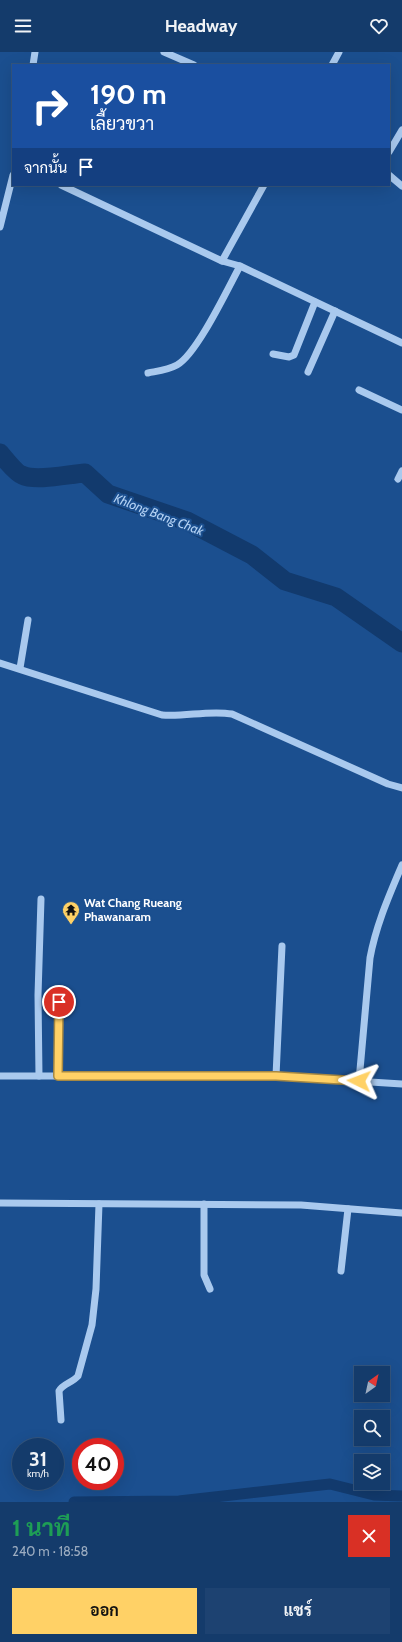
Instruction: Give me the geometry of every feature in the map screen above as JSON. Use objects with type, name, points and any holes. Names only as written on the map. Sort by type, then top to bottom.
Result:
[{"type":"street","points":[[33,64],[35,52]]},
{"type":"street","points":[[164,52],[192,64]]},
{"type":"street","points":[[333,64],[339,52]]},
{"type":"street","points":[[390,150],[402,130]]},
{"type":"street","points":[[390,177],[402,186]]},
{"type":"street","points":[[0,227],[12,179]]},
{"type":"street","points":[[63,186],[222,261],[240,266],[402,343]]},
{"type":"street","points":[[222,261],[263,186]]},
{"type":"street","points":[[148,373],[168,369],[187,357],[208,326],[240,266]]},
{"type":"street","points":[[273,354],[289,357],[294,355],[315,302]]},
{"type":"street","points":[[308,372],[334,311]]},
{"type":"street","points":[[359,390],[402,410]]},
{"type":"street","points":[[398,479],[402,471]]},
{"type":"street","points":[[20,668],[28,620]]},
{"type":"street","points":[[0,663],[20,668],[162,715],[172,716],[219,712],[232,714],[388,784],[402,788]]},
{"type":"street","points":[[359,1081],[370,958],[373,941],[382,913],[402,865]]},
{"type":"street","points":[[39,1076],[38,995],[40,899]]},
{"type":"street","points":[[276,1076],[282,946]]},
{"type":"street","points":[[58,1076],[59,1002]]},
{"type":"street","points":[[0,1076],[276,1076],[402,1084]]},
{"type":"street","points":[[0,1203],[301,1205],[402,1213]]},
{"type":"street","points":[[61,1420],[59,1391],[61,1388],[74,1381],[78,1376],[92,1325],[96,1289],[99,1204]]},
{"type":"street","points":[[204,1204],[204,1275],[210,1289]]},
{"type":"street","points":[[341,1271],[348,1208]]},
{"type":"waterway","name":"Khlong Bang Chak","points":[[0,453],[14,469],[22,475],[44,478],[85,473],[108,494],[187,521],[252,555],[285,581],[336,597],[402,643]]},
{"type":"waterway","points":[[74,1502],[179,1501],[330,1484],[374,1495],[402,1496]]},
{"type":"place","name":"Wat Chang Rueang Phawanaram","points":[[71,925]]},
{"type":"route","points":[[59,1002],[58,1076],[276,1076],[359,1081]]}]
